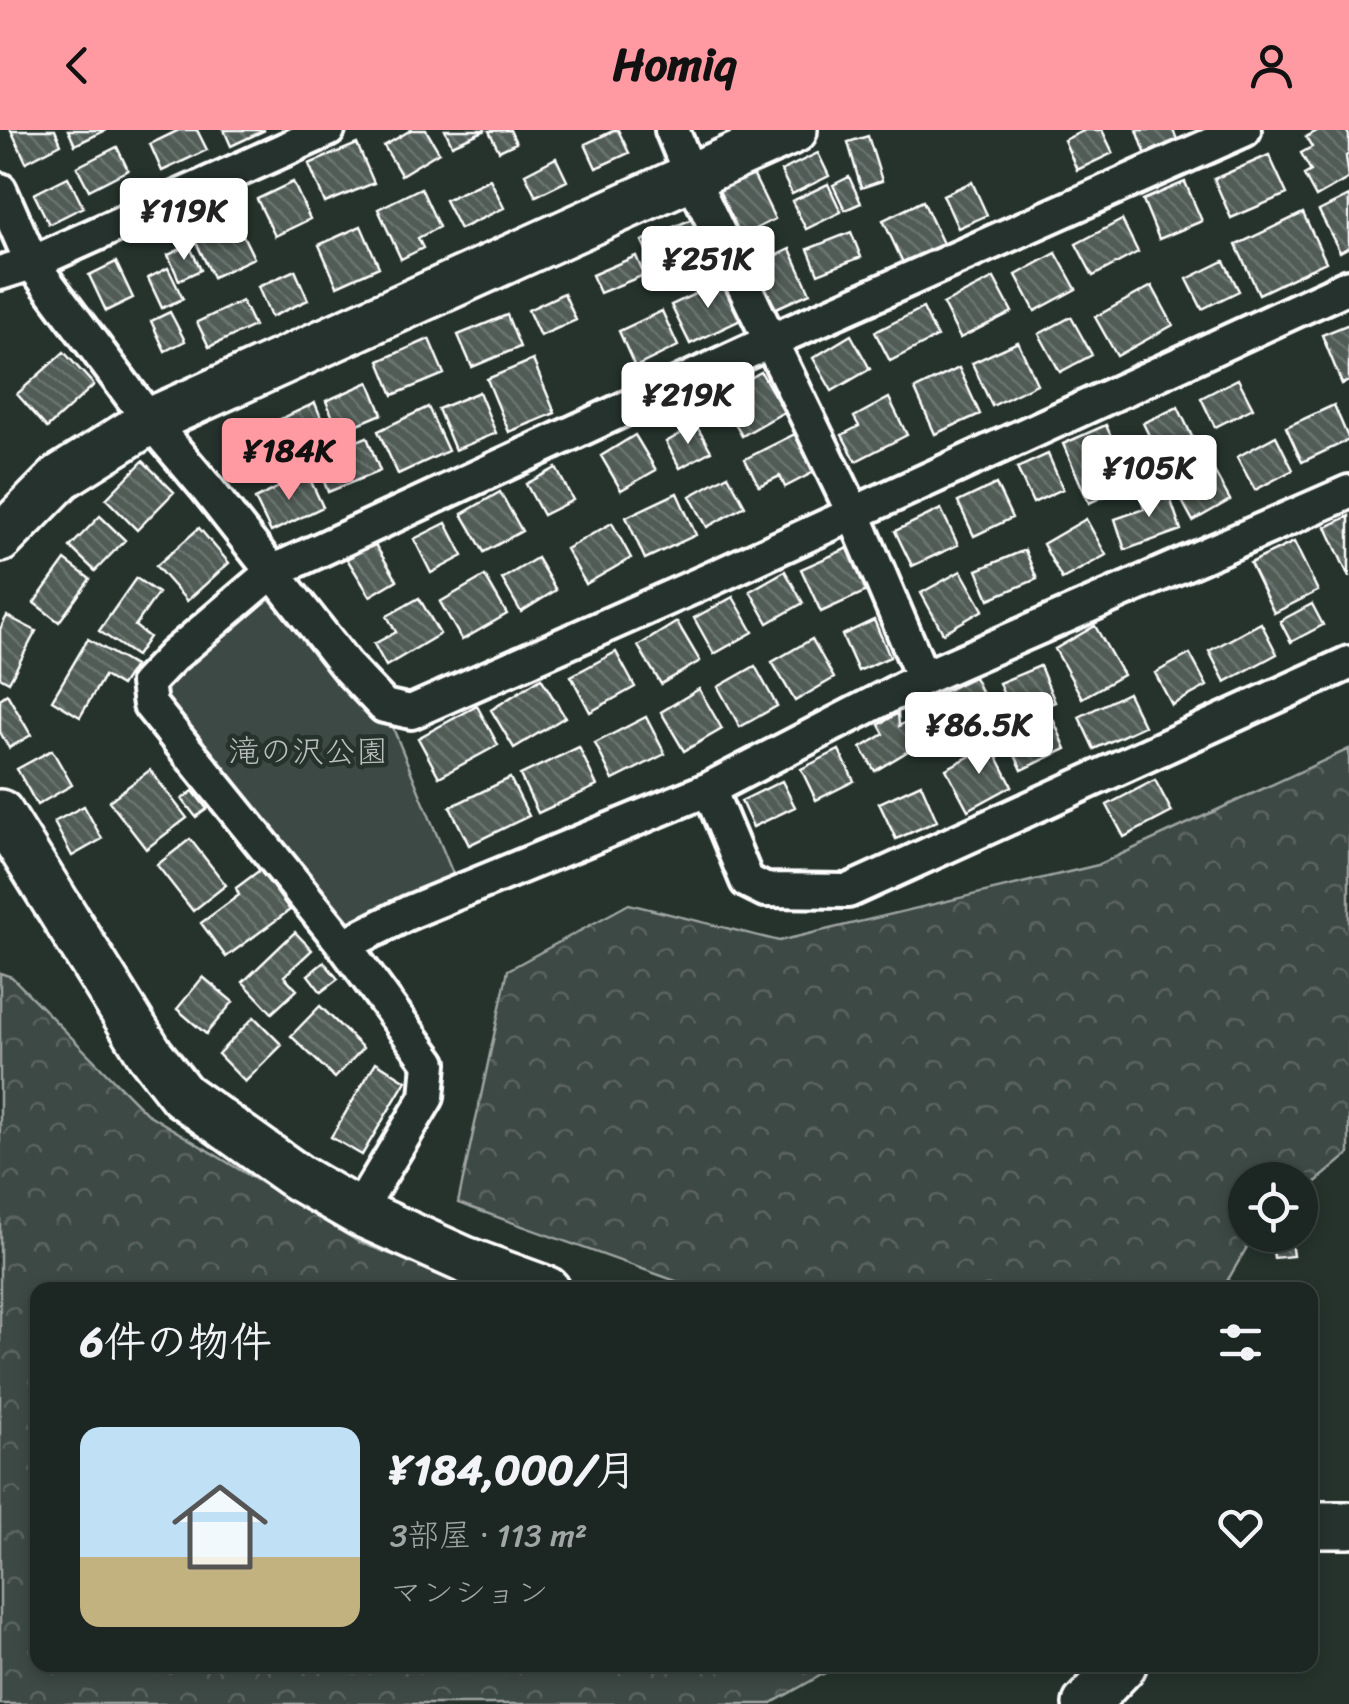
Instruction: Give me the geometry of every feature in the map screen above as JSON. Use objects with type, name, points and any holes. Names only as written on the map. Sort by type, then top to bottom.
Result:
[{"type":"street","points":[[0,274],[328,130]]},
{"type":"street","points":[[672,130],[853,512],[922,678]]},
{"type":"street","points":[[0,539],[60,477],[150,422],[794,130]]},
{"type":"street","points":[[358,1212],[427,1097],[430,1062],[344,946],[150,705],[147,684],[272,572],[1244,130]]},
{"type":"street","points":[[0,190],[32,262],[150,422],[206,486],[348,668],[384,706],[410,712],[709,580],[1349,286]]},
{"type":"street","points":[[344,946],[410,912],[709,789],[922,678],[1349,492]]},
{"type":"street","points":[[709,789],[747,881],[765,890],[848,891],[1349,663]]},
{"type":"street","points":[[0,813],[150,1054],[182,1095],[296,1177],[358,1212],[465,1260],[526,1282]]},
{"type":"street","points":[[1318,1524],[1349,1525]]},
{"type":"street","points":[[1086,1704],[1116,1672]]},
{"type":"green space","name":"滝の沢公園","points":[[272,572],[384,706],[460,891],[344,945],[147,683]]},
{"type":"green space","points":[[1349,749],[1349,1154],[1318,1180],[1318,1162],[1228,1162],[1228,1252],[1244,1252],[1227,1282],[679,1282],[458,1203],[508,970],[629,904],[779,941],[1098,865]]},
{"type":"green space","points":[[0,973],[12,977],[146,1113],[359,1242],[463,1282],[30,1282],[30,1672],[827,1672],[770,1704],[0,1704]]},
{"type":"building","points":[[11,130],[55,130],[61,144],[26,162]]},
{"type":"building","points":[[68,130],[106,130],[75,145]]},
{"type":"building","points":[[179,130],[197,130],[207,150],[162,171],[150,144]]},
{"type":"building","points":[[224,130],[265,130],[231,146]]},
{"type":"building","points":[[411,130],[426,130],[439,152],[401,175],[384,146]]},
{"type":"building","points":[[445,130],[486,130],[452,145]]},
{"type":"building","points":[[510,130],[516,143],[499,151],[489,131]]},
{"type":"building","points":[[615,130],[629,153],[596,168],[585,144]]},
{"type":"building","points":[[1085,130],[1102,130],[1113,153],[1077,170],[1064,140]]},
{"type":"building","points":[[1137,130],[1173,130],[1178,142],[1146,155]]},
{"type":"building","points":[[1319,130],[1346,130],[1349,178],[1316,197],[1304,175],[1311,171],[1301,153],[1312,147],[1306,137]]},
{"type":"building","points":[[868,136],[882,181],[861,188],[848,142]]},
{"type":"building","points":[[357,144],[374,183],[325,203],[309,164]]},
{"type":"building","points":[[117,147],[128,170],[89,190],[77,167]]},
{"type":"building","points":[[818,153],[829,176],[792,194],[781,171]]},
{"type":"building","points":[[1269,155],[1287,194],[1231,218],[1214,179]]},
{"type":"building","points":[[556,158],[567,181],[536,196],[525,174]]},
{"type":"building","points":[[751,170],[775,219],[741,236],[717,187]]},
{"type":"building","points":[[68,177],[83,207],[49,224],[34,194]]},
{"type":"building","points":[[849,177],[861,203],[845,210],[833,185]]},
{"type":"building","points":[[490,179],[504,208],[460,229],[445,200]]},
{"type":"building","points":[[293,182],[310,219],[275,236],[257,199]]},
{"type":"building","points":[[972,182],[987,215],[958,228],[943,195]]},
{"type":"building","points":[[1185,182],[1202,221],[1159,239],[1143,200]]},
{"type":"building","points":[[828,184],[841,212],[806,229],[792,201]]},
{"type":"building","points":[[421,188],[439,227],[418,238],[423,248],[401,259],[378,209]]},
{"type":"building","points":[[1349,196],[1349,247],[1340,252],[1319,211]]},
{"type":"building","points":[[923,201],[945,248],[905,267],[883,220]]},
{"type":"building","points":[[1303,213],[1326,262],[1259,294],[1236,245]]},
{"type":"building","points":[[235,219],[254,258],[213,277],[194,238]]},
{"type":"building","points":[[692,219],[707,254],[658,276],[642,241]]},
{"type":"building","points":[[1122,220],[1138,252],[1093,276],[1076,244]]},
{"type":"building","points":[[361,226],[379,267],[337,286],[319,245]]},
{"type":"building","points":[[851,232],[861,257],[818,274],[808,249]]},
{"type":"building","points":[[189,245],[201,270],[179,280],[168,255]]},
{"type":"building","points":[[790,249],[810,293],[772,310],[752,267]]},
{"type":"building","points":[[1056,253],[1076,289],[1035,311],[1016,275]]},
{"type":"building","points":[[636,256],[644,275],[600,293],[592,275]]},
{"type":"building","points":[[1224,261],[1239,291],[1202,309],[1187,279]]},
{"type":"building","points":[[116,262],[133,298],[106,311],[89,275]]},
{"type":"building","points":[[168,268],[183,299],[162,308],[148,278]]},
{"type":"building","points":[[295,270],[308,300],[271,317],[258,287]]},
{"type":"building","points":[[994,278],[1012,312],[960,338],[943,304]]},
{"type":"building","points":[[727,279],[745,318],[690,344],[671,305]]},
{"type":"building","points":[[1152,286],[1173,325],[1117,356],[1095,317]]},
{"type":"building","points":[[564,293],[576,320],[540,336],[528,310]]},
{"type":"building","points":[[242,301],[254,326],[209,347],[197,322]]},
{"type":"building","points":[[923,308],[937,337],[890,361],[875,332]]},
{"type":"building","points":[[662,311],[678,346],[635,367],[619,331]]},
{"type":"building","points":[[170,312],[185,341],[165,351],[151,321]]},
{"type":"building","points":[[507,315],[520,347],[472,367],[458,335]]},
{"type":"building","points":[[1071,317],[1092,355],[1060,372],[1039,334]]},
{"type":"building","points":[[1349,324],[1349,381],[1342,384],[1322,335]]},
{"type":"building","points":[[851,335],[870,369],[832,391],[813,358]]},
{"type":"building","points":[[429,339],[444,374],[393,395],[379,361]]},
{"type":"building","points":[[1018,342],[1037,384],[992,406],[972,363]]},
{"type":"building","points":[[64,352],[94,385],[47,428],[17,394]]},
{"type":"building","points":[[533,360],[555,413],[509,432],[487,379]]},
{"type":"building","points":[[959,368],[980,414],[935,434],[915,389]]},
{"type":"building","points":[[761,372],[784,412],[742,436],[719,396]]},
{"type":"building","points":[[1238,379],[1253,408],[1215,427],[1201,398]]},
{"type":"building","points":[[369,382],[382,414],[339,432],[326,401]]},
{"type":"building","points":[[479,392],[496,433],[455,450],[438,409]]},
{"type":"building","points":[[889,398],[907,435],[856,461],[842,435],[859,426],[854,417]]},
{"type":"building","points":[[315,403],[328,435],[287,452],[274,422]]},
{"type":"building","points":[[1334,405],[1349,440],[1302,462],[1286,427]]},
{"type":"building","points":[[428,407],[448,451],[398,474],[378,431]]},
{"type":"building","points":[[1178,407],[1196,445],[1162,462],[1143,423]]},
{"type":"building","points":[[696,425],[711,451],[680,468],[666,442]]},
{"type":"building","points":[[1106,425],[1132,484],[1089,503],[1063,444]]},
{"type":"building","points":[[795,434],[814,472],[785,487],[780,476],[759,486],[745,459]]},
{"type":"building","points":[[635,435],[656,470],[621,490],[601,456]]},
{"type":"building","points":[[1276,436],[1293,470],[1255,490],[1237,457]]},
{"type":"building","points":[[367,437],[380,471],[328,492],[315,458]]},
{"type":"building","points":[[1048,454],[1063,489],[1033,503],[1017,468]]},
{"type":"building","points":[[143,461],[174,492],[137,530],[106,499]]},
{"type":"building","points":[[556,468],[573,500],[543,515],[526,484]]},
{"type":"building","points":[[1213,469],[1230,500],[1193,521],[1176,490]]},
{"type":"building","points":[[307,473],[323,507],[271,532],[255,499]]},
{"type":"building","points":[[728,475],[745,506],[707,527],[690,496]]},
{"type":"building","points":[[996,484],[1012,518],[974,536],[958,502]]},
{"type":"building","points":[[1166,486],[1181,530],[1125,550],[1115,519],[1144,509],[1140,495]]},
{"type":"building","points":[[500,492],[522,531],[484,552],[462,514]]},
{"type":"building","points":[[677,493],[696,535],[645,559],[626,517]]},
{"type":"building","points":[[941,509],[958,545],[912,566],[895,531]]},
{"type":"building","points":[[100,516],[125,540],[95,571],[70,547]]},
{"type":"building","points":[[1349,516],[1349,577],[1326,527]]},
{"type":"building","points":[[1086,519],[1106,555],[1062,579],[1043,544]]},
{"type":"building","points":[[446,523],[463,556],[431,573],[414,539]]},
{"type":"building","points":[[612,523],[631,558],[586,584],[566,549]]},
{"type":"building","points":[[199,528],[229,563],[187,601],[156,566]]},
{"type":"building","points":[[1294,542],[1318,591],[1274,613],[1250,563]]},
{"type":"building","points":[[374,543],[397,580],[370,596],[347,559]]},
{"type":"building","points":[[848,548],[867,591],[821,612],[801,569]]},
{"type":"building","points":[[1025,550],[1037,579],[989,599],[977,570]]},
{"type":"building","points":[[537,558],[556,590],[521,612],[502,579]]},
{"type":"building","points":[[65,560],[90,579],[59,622],[34,603]]},
{"type":"building","points":[[785,571],[803,603],[768,623],[750,591]]},
{"type":"building","points":[[961,571],[983,610],[943,633],[921,593]]},
{"type":"building","points":[[485,576],[507,614],[462,640],[440,602]]},
{"type":"building","points":[[136,578],[158,593],[135,626],[149,637],[136,656],[99,631]]},
{"type":"building","points":[[733,597],[753,632],[714,654],[694,618]]},
{"type":"building","points":[[419,598],[440,634],[386,666],[374,644],[396,632],[387,616]]},
{"type":"building","points":[[1312,604],[1323,625],[1291,642],[1280,621]]},
{"type":"building","points":[[7,616],[36,631],[9,682],[0,677],[0,629]]},
{"type":"building","points":[[874,620],[890,657],[858,671],[842,635]]},
{"type":"building","points":[[677,622],[700,661],[661,684],[638,646]]},
{"type":"building","points":[[1261,623],[1277,654],[1225,682],[1209,651]]},
{"type":"building","points":[[1095,626],[1123,675],[1082,698],[1055,649]]},
{"type":"building","points":[[88,639],[134,666],[121,686],[104,676],[80,717],[52,700]]},
{"type":"building","points":[[812,639],[834,678],[795,701],[772,662]]},
{"type":"building","points":[[616,652],[635,687],[590,712],[571,676]]},
{"type":"building","points":[[1190,654],[1207,686],[1172,705],[1155,673]]},
{"type":"building","points":[[755,666],[777,706],[740,727],[718,687]]},
{"type":"building","points":[[1040,666],[1055,702],[1014,720],[999,683]]},
{"type":"building","points":[[974,677],[992,714],[940,740],[921,703]]},
{"type":"building","points":[[541,678],[565,717],[514,748],[491,710]]},
{"type":"building","points":[[699,689],[722,729],[684,751],[661,712]]},
{"type":"building","points":[[1128,693],[1144,726],[1094,749],[1079,717]]},
{"type":"building","points":[[7,694],[31,735],[9,748],[0,732],[0,699]]},
{"type":"building","points":[[477,706],[498,745],[439,777],[418,738]]},
{"type":"building","points":[[898,713],[899,726],[909,720],[923,742],[875,771],[861,748],[884,734],[879,725]]},
{"type":"building","points":[[646,717],[665,754],[613,780],[595,743]]},
{"type":"building","points":[[1053,719],[1066,749],[1022,770],[1008,740]]},
{"type":"building","points":[[991,745],[1012,786],[968,810],[946,769]]},
{"type":"building","points":[[579,747],[597,786],[538,813],[520,775]]},
{"type":"building","points":[[52,750],[72,785],[37,805],[17,769]]},
{"type":"building","points":[[839,750],[854,781],[816,800],[801,769]]},
{"type":"building","points":[[150,770],[187,818],[146,849],[109,801]]},
{"type":"building","points":[[510,778],[529,816],[469,845],[450,807]]},
{"type":"building","points":[[1155,780],[1172,812],[1124,837],[1107,805]]},
{"type":"building","points":[[782,781],[795,807],[753,827],[741,801]]},
{"type":"building","points":[[921,784],[937,821],[896,839],[879,803]]},
{"type":"building","points":[[193,791],[207,809],[196,817],[182,799]]},
{"type":"building","points":[[84,806],[102,839],[72,856],[54,822]]},
{"type":"building","points":[[190,839],[226,885],[193,911],[157,865]]},
{"type":"building","points":[[260,870],[290,910],[226,957],[201,923],[239,895],[236,888]]},
{"type":"building","points":[[295,932],[312,950],[284,976],[297,990],[272,1013],[243,982]]},
{"type":"building","points":[[324,962],[338,979],[321,992],[308,975]]},
{"type":"building","points":[[203,977],[233,1002],[206,1034],[177,1009]]},
{"type":"building","points":[[320,1006],[363,1048],[335,1078],[291,1036]]},
{"type":"building","points":[[254,1017],[282,1045],[245,1082],[218,1054]]},
{"type":"building","points":[[376,1062],[406,1081],[362,1155],[331,1137]]},
{"type":"building","points":[[1273,1252],[1292,1252],[1293,1256],[1274,1258]]}]
